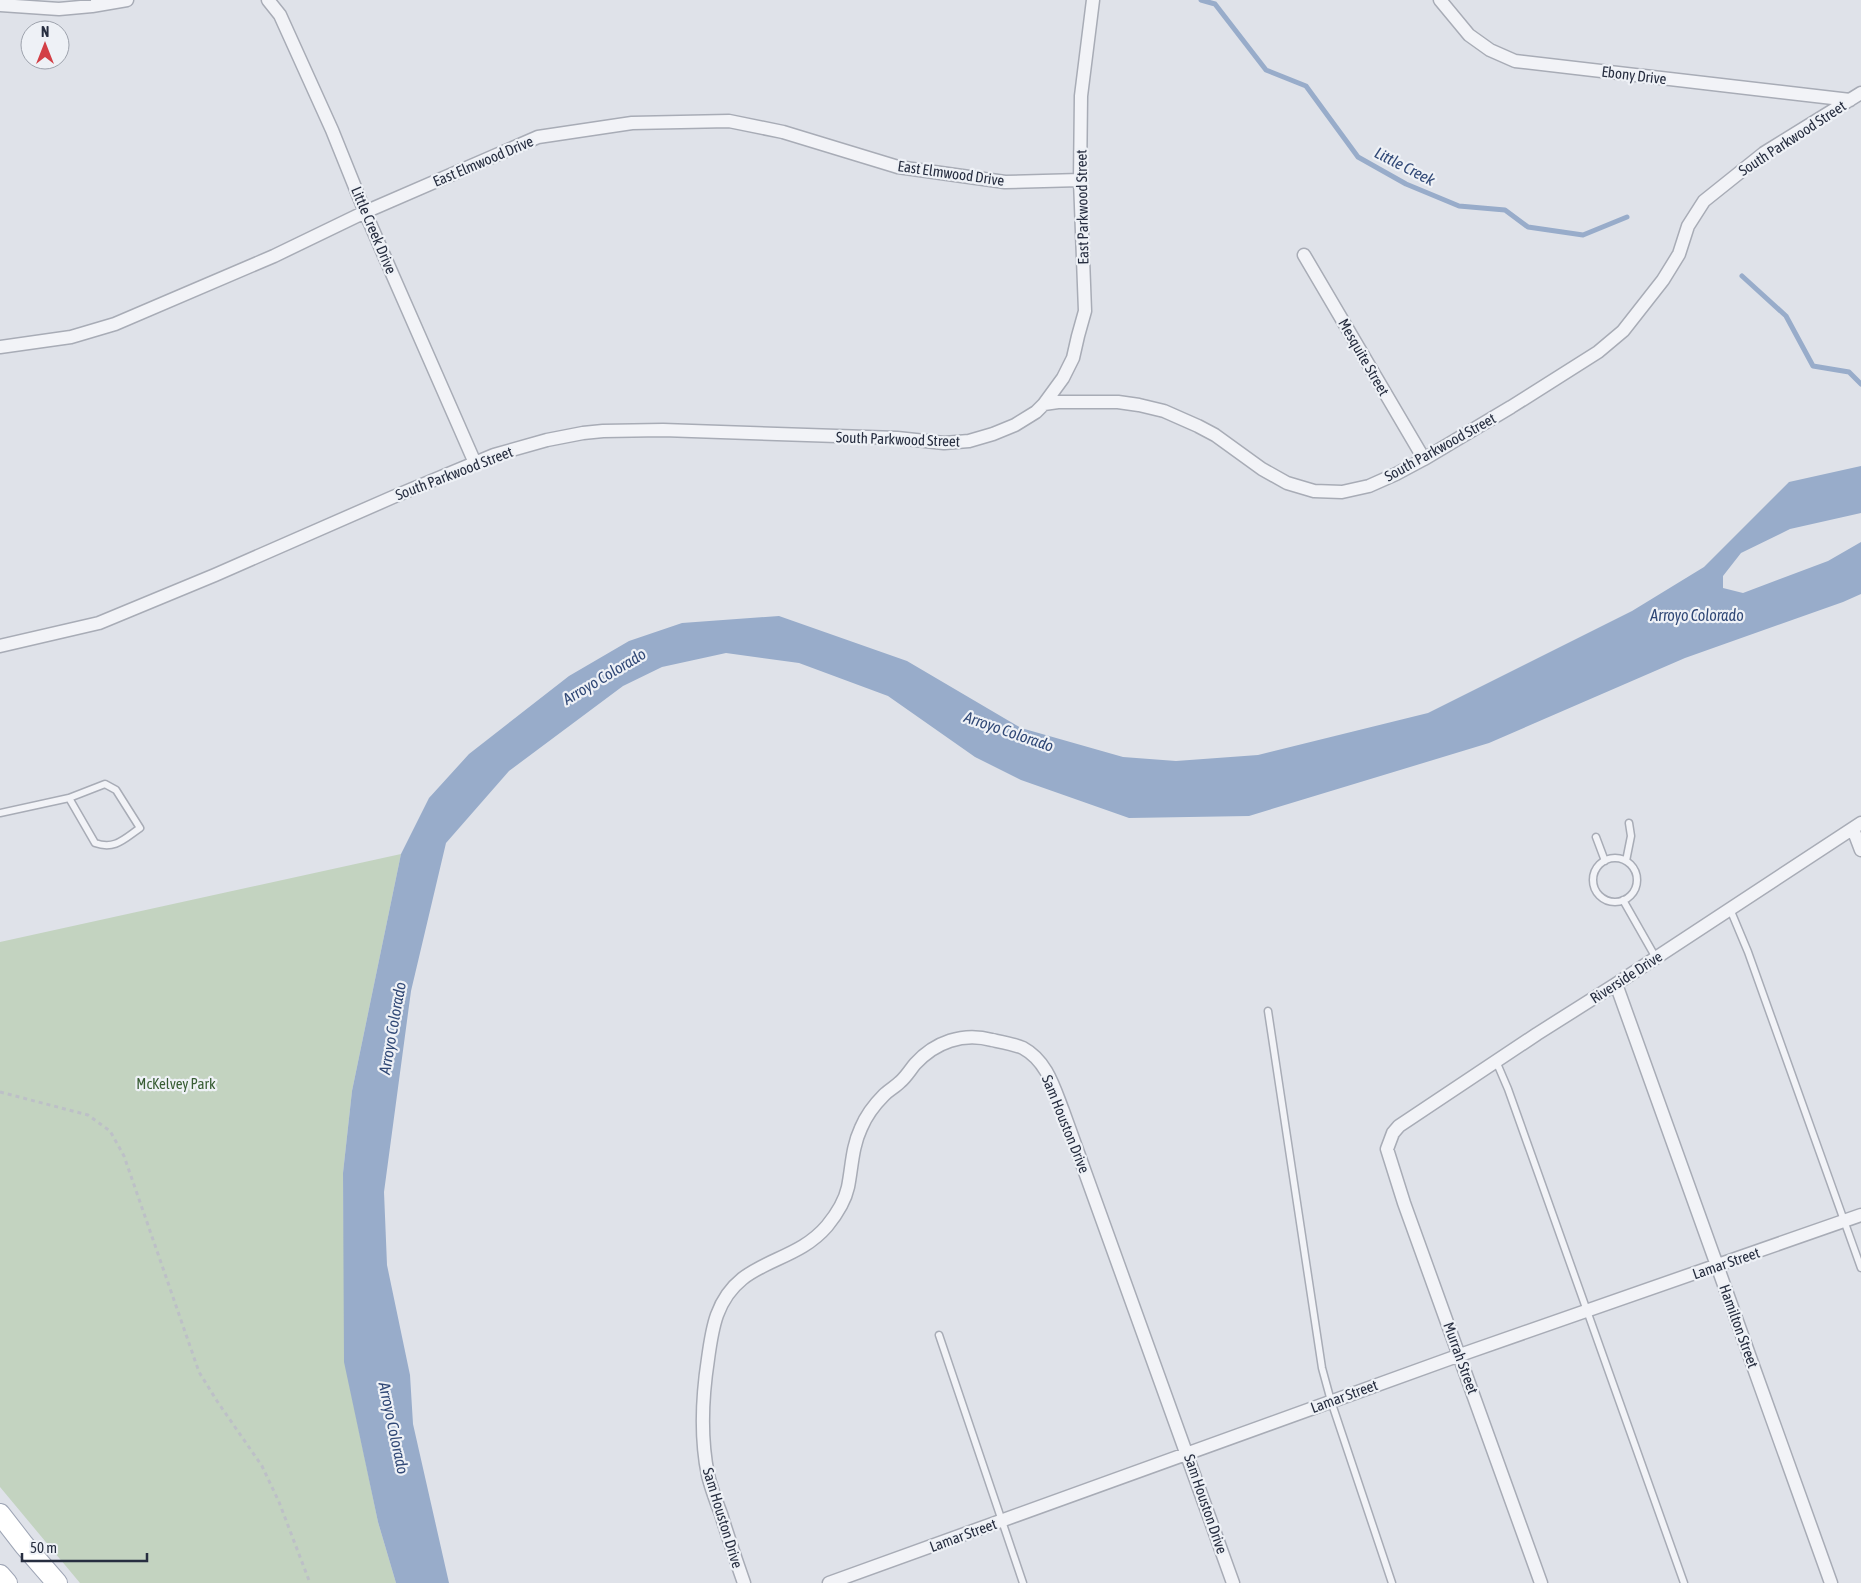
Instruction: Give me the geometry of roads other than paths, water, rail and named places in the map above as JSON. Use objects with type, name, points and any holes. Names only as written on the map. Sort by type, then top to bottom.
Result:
[{"type":"main road","points":[[0,1514],[57,1583]]},
{"type":"main road","points":[[0,1575],[7,1583]]},
{"type":"street","points":[[0,5],[59,9],[127,0]]},
{"type":"street","name":"Little Creek Drive","points":[[268,0],[280,15],[332,130],[365,212],[475,463]]},
{"type":"street","name":"East Parkwood Street","points":[[1044,404],[1063,378],[1073,358],[1085,311],[1080,180],[1081,96],[1093,0]]},
{"type":"street","name":"Ebony Drive","points":[[1440,0],[1469,35],[1490,50],[1514,61],[1856,96]]},
{"type":"street","name":"South Parkwood Street","points":[[0,646],[99,623],[494,455],[547,440],[603,431],[663,430],[897,438],[944,443],[969,441],[993,434],[1015,425],[1036,412],[1044,404],[1100,401],[1140,405],[1164,412],[1215,435],[1262,470],[1287,483],[1314,491],[1342,492],[1370,486],[1424,459],[1590,357],[1623,331],[1663,280],[1680,254],[1688,226],[1704,201],[1764,153],[1856,96]]},
{"type":"street","name":"East Elmwood Drive","points":[[0,347],[71,337],[115,324],[274,256],[365,212],[538,137],[632,123],[729,121],[783,132],[898,167],[1005,182],[1080,180]]},
{"type":"street","name":"Mesquite Street","points":[[1304,255],[1424,459]]},
{"type":"street","points":[[1857,826],[1861,850]]},
{"type":"street","name":"Riverside Drive","points":[[1393,1133],[1399,1126],[1496,1061],[1857,826]]},
{"type":"street","name":"Hamilton Street","points":[[1616,984],[1831,1583]]},
{"type":"street","name":"Sam Houston Drive","points":[[744,1583],[708,1477],[702,1423],[703,1394],[711,1339],[718,1315],[726,1298],[737,1282],[752,1270],[790,1253],[808,1242],[825,1227],[839,1210],[848,1189],[854,1146],[861,1128],[884,1094],[901,1082],[929,1050],[947,1041],[966,1037],[985,1038],[1021,1047],[1036,1057],[1049,1075],[1188,1452],[1233,1583]]},
{"type":"street","name":"Murrah Street","points":[[1393,1133],[1387,1149],[1404,1203],[1541,1583]]},
{"type":"street","name":"Lamar Street","points":[[829,1583],[1460,1355],[1861,1215]]},
{"type":"lane","points":[[0,813],[69,798],[105,784],[116,790],[140,828],[115,845],[104,846],[95,843],[69,798]]},
{"type":"lane","points":[[1626,861],[1631,836],[1629,823]]},
{"type":"lane","points":[[1596,837],[1605,861]]},
{"type":"lane","points":[[1612,858],[1626,861],[1635,870],[1637,884],[1630,896],[1616,902],[1602,897],[1594,885],[1596,871],[1605,861],[1612,858]]},
{"type":"lane","points":[[1623,900],[1656,958]]},
{"type":"lane","points":[[1730,909],[1748,952],[1861,1268]]},
{"type":"lane","points":[[1268,1011],[1322,1368],[1331,1401],[1392,1583]]},
{"type":"lane","points":[[1496,1061],[1512,1098],[1684,1583]]},
{"type":"lane","points":[[939,1335],[1023,1583]]},
{"type":"water","name":"Arroyo Colorado","points":[[1861,466],[1861,513],[1790,529],[1741,553],[1723,576],[1723,588],[1743,593],[1828,561],[1861,542],[1861,594],[1685,658],[1489,743],[1249,816],[1129,818],[1021,780],[975,757],[888,696],[799,663],[726,653],[662,667],[623,686],[509,771],[446,843],[411,991],[384,1192],[387,1265],[410,1375],[413,1424],[449,1583],[396,1583],[378,1522],[344,1362],[343,1173],[352,1091],[401,854],[429,798],[469,754],[569,676],[629,641],[682,623],[779,616],[907,661],[1021,728],[1123,757],[1176,761],[1258,755],[1428,713],[1632,611],[1704,567],[1789,482]]},
{"type":"waterway","name":"Little Creek","points":[[1201,0],[1215,4],[1266,70],[1306,86],[1358,157],[1406,184],[1459,206],[1505,210],[1528,227],[1583,235],[1627,217]]},
{"type":"waterway","name":"Little Creek","points":[[1742,276],[1786,316],[1813,366],[1849,372],[1861,384]]},
{"type":"park label","name":"McKelvey Park","points":[[176,1083]]}]
